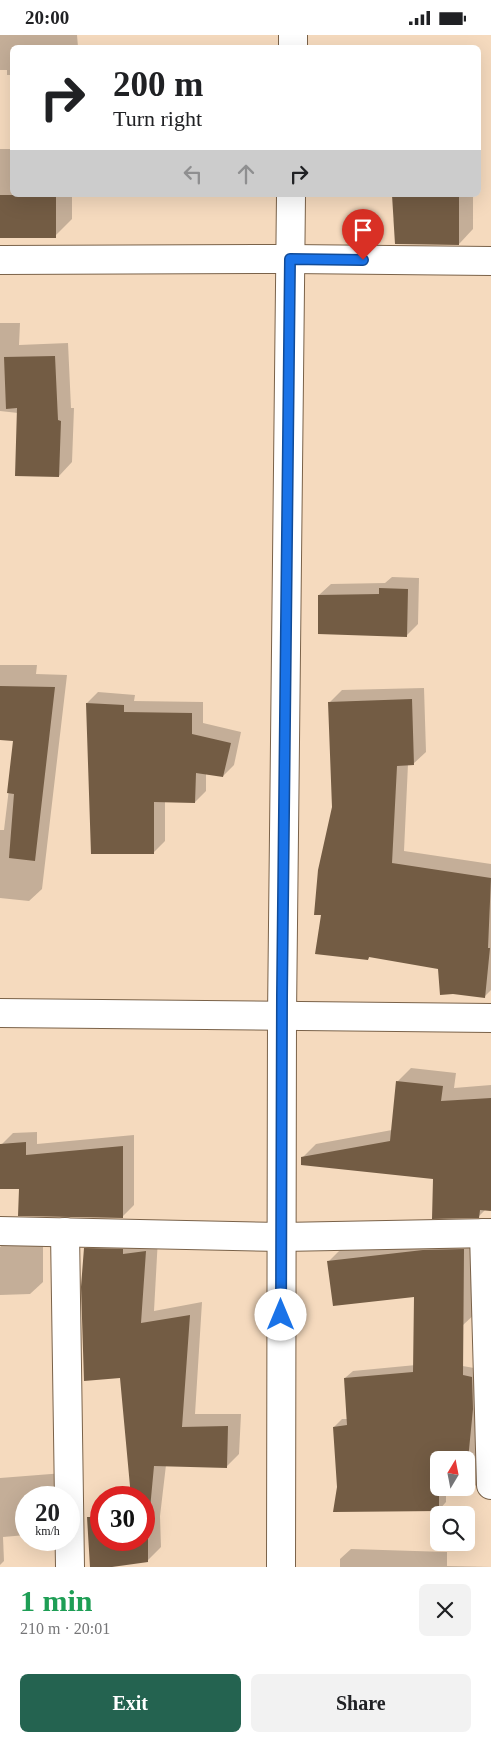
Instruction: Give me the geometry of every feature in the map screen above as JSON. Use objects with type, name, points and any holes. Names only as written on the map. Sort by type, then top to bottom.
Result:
[{"type":"street","points":[[281,1567],[282,1016],[291,197]]},
{"type":"street","points":[[0,261],[290,259],[491,261]]},
{"type":"street","points":[[0,1013],[491,1018]]},
{"type":"street","points":[[0,1231],[282,1237],[488,1233],[491,1485]]},
{"type":"street","points":[[65,1232],[70,1567]]},
{"type":"building","points":[[0,195],[10,195],[10,197],[56,197],[56,238],[0,238]]},
{"type":"building","points":[[392,197],[459,197],[459,245],[395,244]]},
{"type":"building","points":[[55,356],[58,420],[61,421],[59,477],[15,476],[17,408],[6,409],[4,357]]},
{"type":"building","points":[[379,588],[408,589],[407,637],[318,634],[318,595],[379,594]]},
{"type":"building","points":[[0,686],[55,687],[35,861],[9,858],[14,794],[7,793],[13,741],[0,740]]},
{"type":"building","points":[[412,699],[414,765],[397,766],[392,863],[491,878],[488,948],[490,948],[485,998],[453,994],[440,995],[438,969],[369,957],[368,960],[315,954],[321,915],[314,915],[318,870],[332,807],[328,702]]},
{"type":"building","points":[[86,703],[124,705],[124,712],[192,713],[192,734],[231,743],[223,777],[196,773],[195,803],[154,802],[154,854],[91,854]]},
{"type":"building","points":[[396,1081],[443,1086],[441,1101],[491,1098],[491,1211],[480,1210],[479,1218],[432,1219],[433,1179],[301,1165],[301,1157],[390,1141]]},
{"type":"building","points":[[26,1142],[26,1155],[123,1146],[123,1218],[18,1216],[19,1189],[0,1189],[0,1144]]},
{"type":"building","points":[[84,1248],[123,1249],[123,1254],[146,1251],[141,1323],[190,1315],[182,1427],[228,1426],[227,1468],[154,1466],[152,1486],[130,1486],[120,1378],[84,1381],[81,1287]]},
{"type":"building","points":[[464,1249],[463,1375],[472,1377],[473,1409],[469,1451],[430,1451],[430,1496],[439,1496],[439,1506],[430,1506],[430,1511],[333,1512],[337,1487],[333,1427],[347,1425],[344,1378],[413,1372],[414,1297],[333,1306],[327,1261],[423,1250]]},
{"type":"building","points":[[87,1517],[90,1517],[90,1551],[148,1551],[148,1562],[112,1567],[90,1567]]},
{"type":"route","points":[[281,1315],[282,996],[290,259],[363,260]]}]
